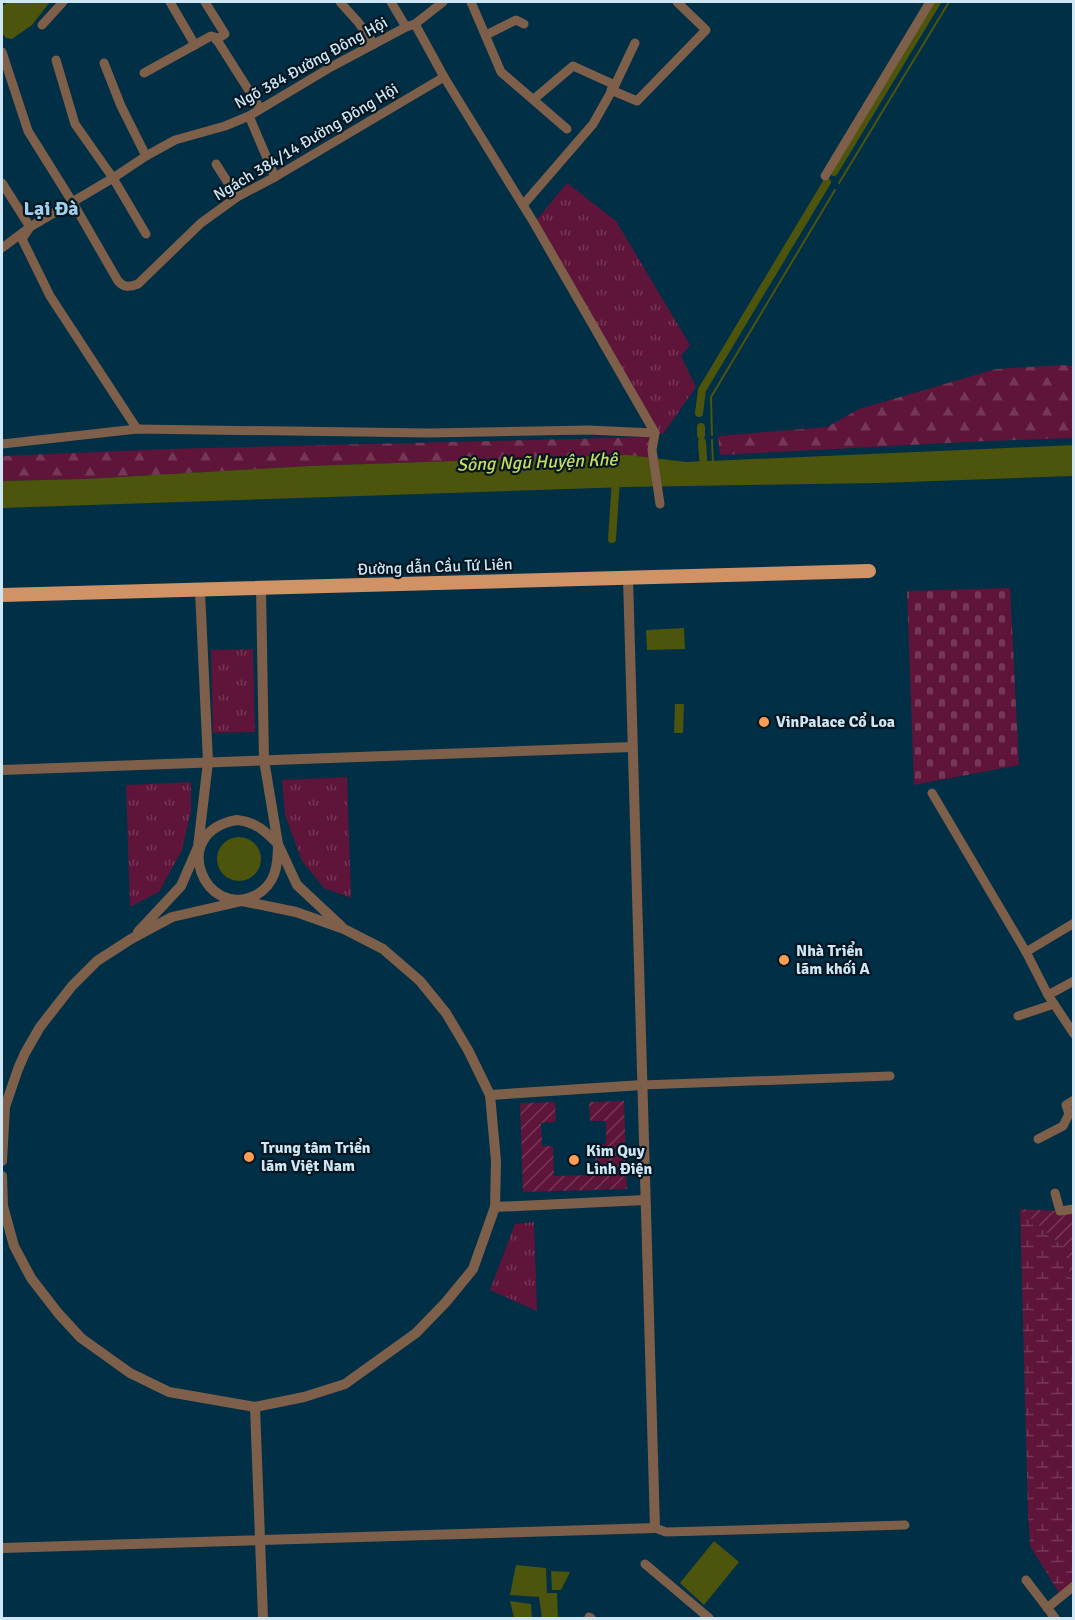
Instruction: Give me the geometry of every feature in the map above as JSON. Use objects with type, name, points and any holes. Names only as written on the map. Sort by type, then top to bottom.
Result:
[{"type":"main road","name":"Đường dẫn Cầu Tứ Liên","points":[[2,595],[869,572]]},
{"type":"street","points":[[42,25],[63,2]]},
{"type":"street","points":[[170,2],[195,45]]},
{"type":"street","points":[[205,2],[225,34],[216,40]]},
{"type":"street","points":[[340,2],[374,44]]},
{"type":"street","points":[[391,2],[410,25],[444,77],[523,205],[655,434],[652,450],[660,504]]},
{"type":"street","name":"Ngõ 384 Đường Đông Hội","points":[[2,248],[30,227],[73,203],[146,156],[175,141],[249,116],[410,25],[443,2]]},
{"type":"street","points":[[471,2],[501,72],[567,129]]},
{"type":"street","points":[[534,99],[573,66],[638,101],[706,30],[677,2]]},
{"type":"street","points":[[825,176],[930,2]]},
{"type":"street","points":[[486,35],[516,20],[524,24]]},
{"type":"street","points":[[144,73],[211,36],[216,40],[260,108]]},
{"type":"street","points":[[523,205],[592,124],[613,88],[634,43]]},
{"type":"street","points":[[2,52],[28,131],[73,203]]},
{"type":"street","points":[[56,60],[75,124],[113,178],[146,234]]},
{"type":"street","points":[[104,63],[121,106],[146,156]]},
{"type":"street","name":"Ngách 384/14 Đường Đông Hội","points":[[73,203],[117,281],[129,287],[138,284],[201,223],[237,197],[444,77]]},
{"type":"street","points":[[249,116],[275,177]]},
{"type":"street","points":[[216,164],[237,197]]},
{"type":"street","points":[[2,183],[30,227],[22,239],[50,296],[137,429]]},
{"type":"street","points":[[2,444],[137,429],[418,433],[588,430],[655,434]]},
{"type":"street","points":[[628,578],[655,1528]]},
{"type":"street","points":[[2,1161],[3,1107],[24,1053],[40,1027],[72,986],[97,961],[131,939],[172,917],[242,902],[262,892],[271,883],[276,872],[278,844],[264,760],[261,588]]},
{"type":"street","points":[[2,1176],[4,1222],[14,1246],[38,1286],[81,1338],[130,1373],[169,1392],[255,1407],[345,1384],[416,1333],[473,1269],[495,1207],[496,1161],[490,1095],[446,1013],[420,981],[383,950],[344,929],[296,912],[225,898],[214,892],[200,872],[198,847],[208,762],[200,591]]},
{"type":"street","points":[[2,770],[632,747]]},
{"type":"street","points":[[932,793],[1026,952],[1048,995],[1074,1034]]},
{"type":"street","points":[[131,939],[181,886],[198,847],[214,828],[225,822],[237,820],[249,821],[261,827],[278,844],[297,885],[344,929]]},
{"type":"street","points":[[1026,952],[1071,925],[1074,936]]},
{"type":"street","points":[[1048,995],[1074,981]]},
{"type":"street","points":[[1018,1016],[1054,1004]]},
{"type":"street","points":[[490,1095],[642,1085],[890,1076]]},
{"type":"street","points":[[1038,1139],[1063,1126],[1068,1119],[1066,1105],[1074,1100]]},
{"type":"street","points":[[1055,1193],[1060,1211],[1074,1209]]},
{"type":"street","points":[[495,1207],[645,1200]]},
{"type":"street","points":[[255,1407],[263,1618]]},
{"type":"street","points":[[2,1548],[655,1528],[666,1532],[905,1525]]},
{"type":"street","points":[[645,1564],[709,1618]]},
{"type":"street","points":[[1026,1580],[1055,1618]]},
{"type":"street","points":[[1047,1608],[1074,1586]]},
{"type":"green space","points":[[567,183],[616,221],[690,345],[681,356],[696,387],[663,434],[655,433],[534,223]]},
{"type":"green space","points":[[1073,366],[1073,438],[720,455],[718,436],[827,427],[859,409],[996,369]]},
{"type":"green space","points":[[651,437],[649,458],[628,455],[309,466],[86,479],[2,481],[2,456],[167,449]]},
{"type":"green space","points":[[1010,588],[1019,765],[914,785],[907,591]]},
{"type":"green space","points":[[253,649],[255,732],[213,733],[211,650]]},
{"type":"green space","points":[[347,777],[351,898],[324,888],[302,861],[285,815],[282,780]]},
{"type":"green space","points":[[191,782],[191,811],[182,850],[159,892],[130,907],[126,785]]},
{"type":"green space","points":[[624,1101],[627,1189],[523,1192],[520,1103],[555,1102],[556,1122],[541,1123],[542,1146],[553,1146],[554,1176],[596,1175],[595,1145],[606,1144],[606,1121],[590,1121],[589,1102]]},
{"type":"green space","points":[[1020,1209],[1069,1252],[1069,1277],[1073,1278],[1074,1586],[1061,1596],[1030,1546]]},
{"type":"green space","points":[[1020,1209],[1060,1211],[1073,1209],[1073,1278],[1069,1277],[1069,1252]]},
{"type":"green space","points":[[534,1222],[537,1311],[490,1290],[515,1224]]},
{"type":"water","points":[[9,2],[50,2],[32,25],[12,39],[6,38],[2,33],[2,6]]},
{"type":"water","name":"Sông Ngũ Huyện Khê","points":[[1074,445],[1073,476],[880,483],[627,487],[2,508],[2,481],[86,479],[309,466],[628,455],[686,462]]},
{"type":"water","points":[[684,628],[685,649],[647,650],[646,630]]},
{"type":"water","points":[[675,704],[684,704],[683,733],[674,733]]},
{"type":"water","points":[[239,837],[248,838],[255,843],[260,850],[260,868],[255,875],[248,880],[239,881],[230,880],[223,875],[218,868],[217,859],[218,850],[223,843],[230,838]]},
{"type":"water","points":[[714,1541],[739,1562],[704,1605],[680,1583]]},
{"type":"water","points":[[516,1565],[546,1568],[547,1593],[557,1593],[558,1618],[542,1618],[539,1597],[510,1595]]},
{"type":"water","points":[[551,1571],[570,1572],[561,1590],[552,1590]]},
{"type":"water","points":[[510,1601],[531,1604],[532,1618],[514,1618]]},
{"type":"waterway","points":[[834,172],[937,2]]},
{"type":"waterway","points":[[839,183],[949,2]]},
{"type":"waterway","points":[[699,413],[702,390],[827,182]]},
{"type":"waterway","points":[[712,435],[711,397],[835,190]]},
{"type":"waterway","points":[[701,427],[701,435]]},
{"type":"waterway","points":[[712,440],[713,464]]},
{"type":"waterway","points":[[702,442],[704,471]]},
{"type":"waterway","points":[[612,539],[616,479]]},
{"type":"place","name":"VinPalace Cổ Loa","points":[[764,722]]},
{"type":"place","name":"Nhà Triển lãm khối A","points":[[784,960]]},
{"type":"place","name":"Trung tâm Triển lãm Việt Nam","points":[[249,1157]]},
{"type":"place","name":"Kim Quy Linh Điện","points":[[574,1160]]},
{"type":"district","name":"Lại Đà","points":[[51,208]]}]
